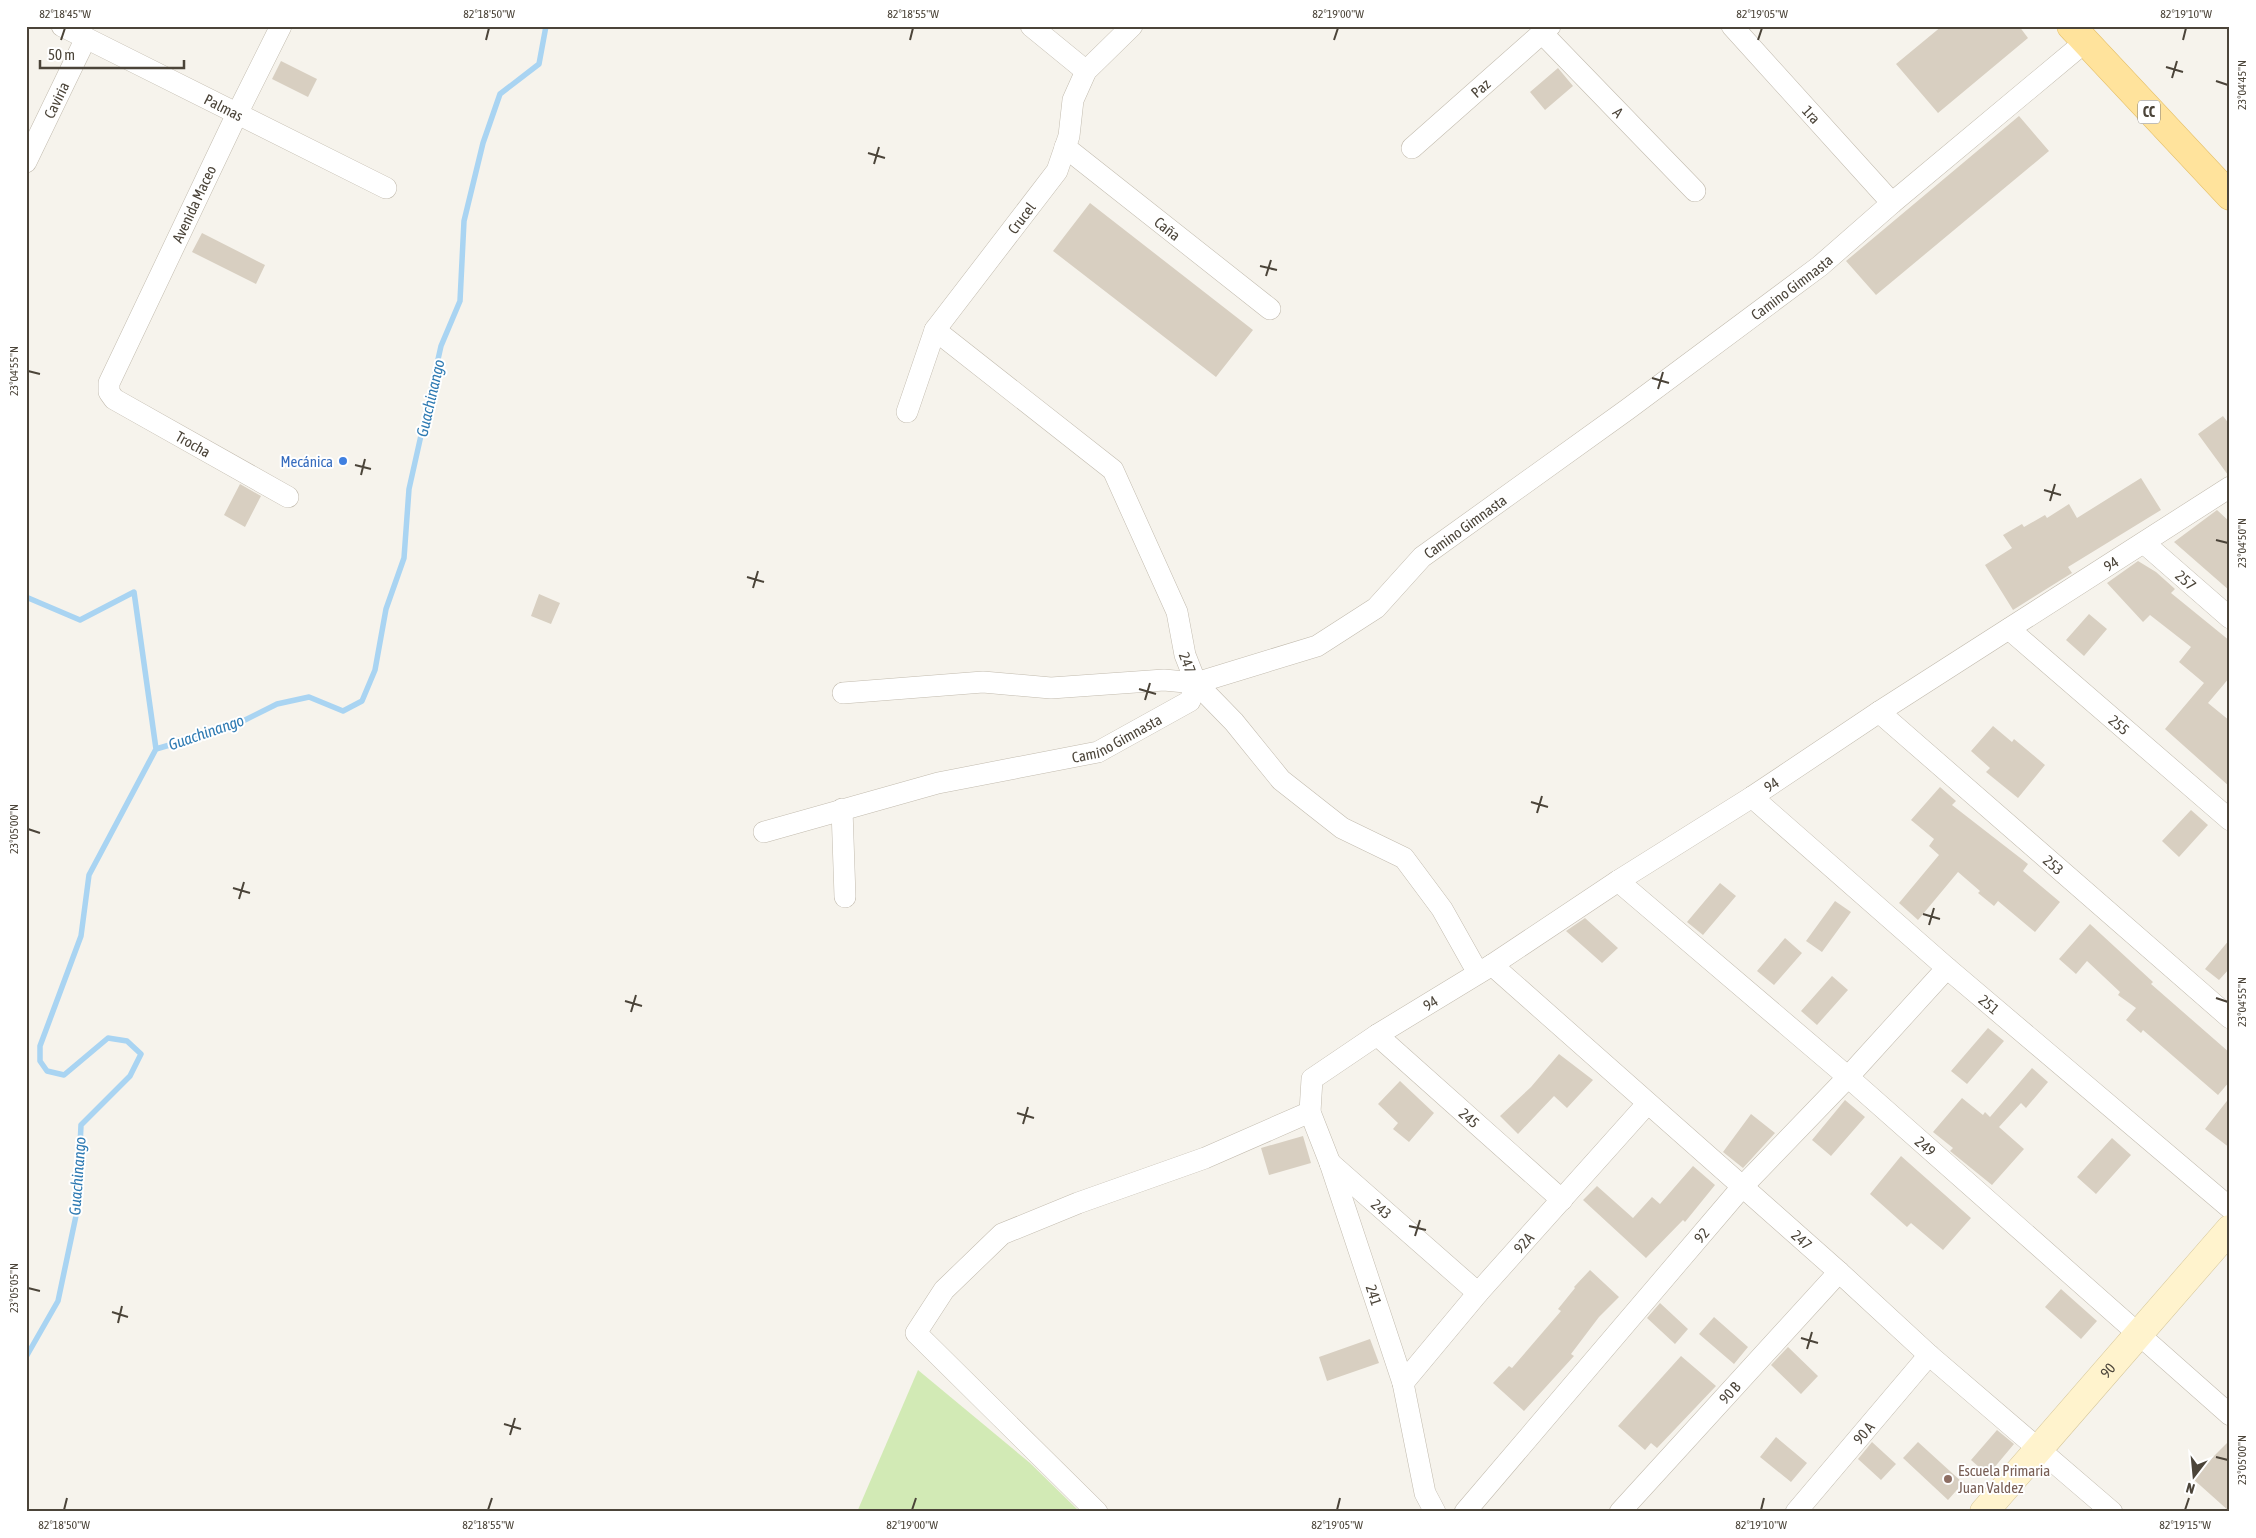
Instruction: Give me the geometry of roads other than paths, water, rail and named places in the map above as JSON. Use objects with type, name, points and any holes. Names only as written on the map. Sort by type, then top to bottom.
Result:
[{"type":"main road","name":"CC","points":[[2078,34],[2230,196]]},
{"type":"street","name":"Palmas","points":[[62,26],[386,188]]},
{"type":"street","name":"Avenida Maceo","points":[[108,383],[281,26]]},
{"type":"street","points":[[1030,26],[1086,71]]},
{"type":"street","name":"Crucel","points":[[907,412],[935,330],[1057,171],[1070,136],[1073,100],[1086,71],[1132,26]]},
{"type":"street","name":"1ra","points":[[1732,26],[1892,203]]},
{"type":"street","name":"Paz","points":[[1412,148],[1546,30]]},
{"type":"street","name":"A","points":[[1546,30],[1695,191]]},
{"type":"street","name":"Camino Gimnasta","points":[[764,832],[938,783],[1098,752],[1190,701],[1196,684],[1317,646],[1376,608],[1422,557],[1628,409],[1820,266],[2078,34]]},
{"type":"street","name":"Caviria","points":[[26,162],[86,38]]},
{"type":"street","name":"Caña","points":[[1066,147],[1270,309]]},
{"type":"street","name":"247","points":[[935,330],[1113,470],[1177,612],[1184,656],[1196,684],[1234,722],[1281,780],[1342,828],[1404,858],[1485,969],[1647,1104],[1839,1272],[1929,1355],[2041,1449],[2112,1512]]},
{"type":"street","name":"Trocha","points":[[108,383],[109,392],[114,399],[288,497]]},
{"type":"street","name":"94","points":[[1312,1079],[1377,1035],[1485,969],[1618,881],[1752,797],[1879,712],[2230,488]]},
{"type":"street","name":"257","points":[[2144,542],[2230,618]]},
{"type":"street","name":"255","points":[[2009,629],[2230,820]]},
{"type":"street","points":[[843,693],[983,682],[1051,688],[1164,680],[1196,684]]},
{"type":"street","name":"253","points":[[1879,712],[2230,1018]]},
{"type":"street","name":"251","points":[[1752,797],[1947,968],[2230,1208]]},
{"type":"street","points":[[842,810],[845,898]]},
{"type":"street","name":"249","points":[[1618,881],[1848,1077],[2230,1415]]},
{"type":"street","name":"92","points":[[1465,1512],[1742,1187],[1848,1077],[1947,968]]},
{"type":"street","name":"245","points":[[1377,1035],[1562,1200]]},
{"type":"street","name":"241","points":[[1312,1079],[1310,1112],[1330,1163],[1403,1384],[1425,1493],[1435,1512]]},
{"type":"street","name":"92A","points":[[1403,1384],[1478,1293],[1647,1104]]},
{"type":"street","points":[[1097,1512],[916,1333],[944,1290],[1002,1234],[1078,1203],[1205,1158],[1310,1112]]},
{"type":"street","name":"243","points":[[1330,1163],[1478,1293]]},
{"type":"street","name":"90","points":[[1984,1512],[2041,1449],[2230,1229]]},
{"type":"street","name":"90 B","points":[[1620,1512],[1839,1272]]},
{"type":"street","name":"90 A","points":[[1796,1512],[1929,1355]]},
{"type":"waterway","name":"Guachinango","points":[[26,1357],[58,1301],[77,1211],[81,1125],[130,1076],[141,1054],[127,1041],[108,1038],[64,1075],[47,1071],[40,1061],[40,1046],[81,936],[89,875],[156,749],[231,727],[277,704],[309,697],[343,711],[362,701],[375,670],[386,609],[404,558],[409,489],[441,346],[460,301],[464,221],[483,143],[500,94],[539,64],[546,26]]},
{"type":"waterway","points":[[26,597],[80,620],[134,592],[156,749]]},
{"type":"place","name":"Mecánica","points":[[343,461]]},
{"type":"place","name":"Escuela Primaria Juan Valdez","points":[[1948,1479]]}]
